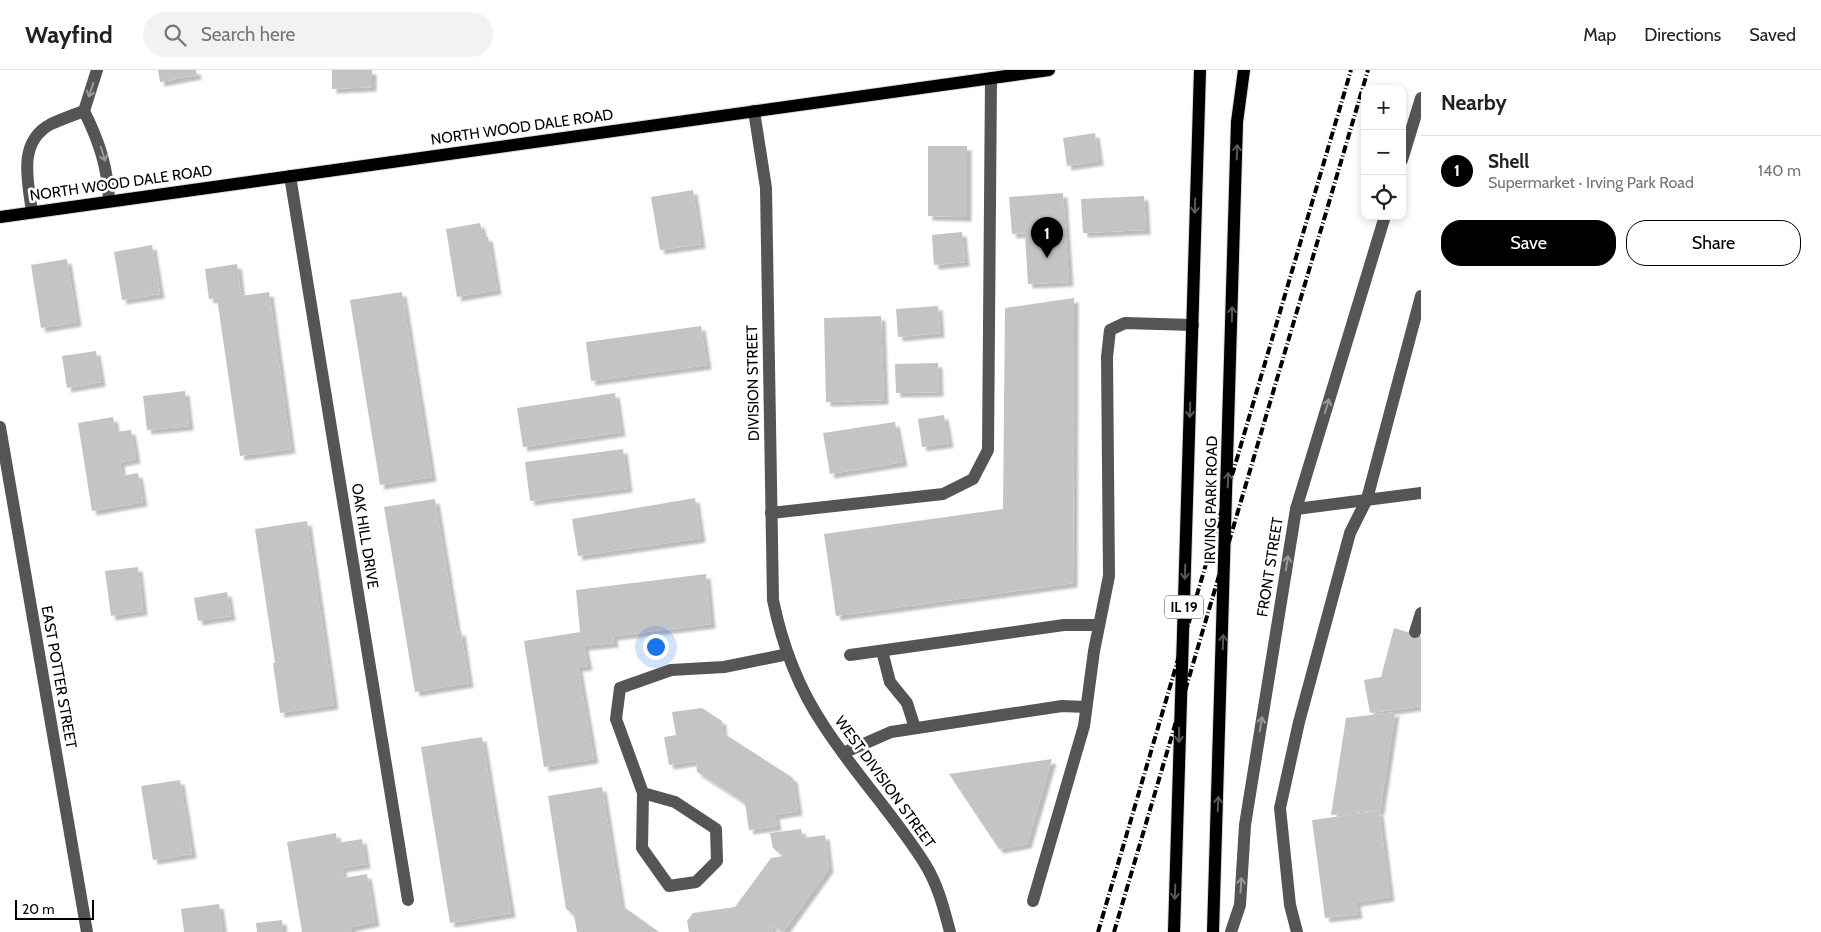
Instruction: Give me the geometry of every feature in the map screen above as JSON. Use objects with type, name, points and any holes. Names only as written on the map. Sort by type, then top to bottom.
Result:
[{"type":"main road","name":"NORTH WOOD DALE ROAD","points":[[0,217],[754,111],[983,76],[1049,70]]},
{"type":"main road","name":"IRVING PARK ROAD","points":[[1174,932],[1200,70]]},
{"type":"main road","name":"IRVING PARK ROAD","points":[[1214,932],[1237,132],[1244,70]]},
{"type":"street","points":[[97,70],[84,111],[104,156],[109,201]]},
{"type":"street","points":[[771,513],[943,494],[973,479],[988,450],[983,76]]},
{"type":"street","points":[[1406,147],[1421,98]]},
{"type":"street","points":[[32,212],[26,164],[27,154],[37,136],[50,125],[84,111]]},
{"type":"street","name":"DIVISION STREET","points":[[754,111],[766,188],[773,600],[780,632],[788,654]]},
{"type":"street","name":"OAK HILL DRIVE","points":[[290,176],[408,900]]},
{"type":"street","name":"FRONT STREET","points":[[1231,932],[1240,905],[1245,825],[1296,509],[1384,220]]},
{"type":"street","points":[[1297,932],[1290,905],[1280,808],[1299,722],[1350,533],[1367,499],[1421,296]]},
{"type":"street","points":[[1033,900],[1084,726],[1099,625],[1110,576],[1107,357],[1110,330],[1125,323],[1192,325]]},
{"type":"street","name":"EAST POTTER STREET","points":[[0,426],[87,932]]},
{"type":"street","points":[[1296,509],[1421,493]]},
{"type":"street","points":[[1416,632],[1421,613]]},
{"type":"street","points":[[850,655],[1064,625],[1099,625]]},
{"type":"street","points":[[882,651],[890,682],[908,703],[915,728]]},
{"type":"street","points":[[643,793],[675,802],[716,829],[717,861],[696,882],[669,886],[642,848],[643,793],[616,719],[620,688],[671,670],[724,667],[788,654]]},
{"type":"street","name":"WEST DIVISION STREET","points":[[788,654],[811,704],[843,753],[926,865],[939,891],[950,932]]},
{"type":"street","points":[[843,753],[891,732],[1062,706],[1086,707]]},
{"type":"building","points":[[158,70],[196,70],[197,75],[160,82]]},
{"type":"building","points":[[332,70],[372,70],[372,87],[332,89]]},
{"type":"building","points":[[1095,133],[1099,161],[1067,166],[1063,138]]},
{"type":"building","points":[[928,146],[967,146],[967,217],[928,216]]},
{"type":"building","points":[[693,190],[701,244],[660,250],[651,197]]},
{"type":"building","points":[[1063,193],[1069,282],[1028,284],[1025,233],[1012,234],[1009,197]]},
{"type":"building","points":[[1144,196],[1146,230],[1083,233],[1081,199]]},
{"type":"building","points":[[480,223],[483,237],[488,237],[497,290],[457,297],[446,229]]},
{"type":"building","points":[[962,232],[965,262],[934,265],[932,235]]},
{"type":"building","points":[[152,245],[160,294],[122,300],[114,252]]},
{"type":"building","points":[[67,259],[77,322],[41,328],[31,265]]},
{"type":"building","points":[[237,264],[241,296],[269,292],[291,449],[240,456],[217,298],[209,299],[205,269]]},
{"type":"building","points":[[402,292],[432,477],[380,485],[350,300]]},
{"type":"building","points":[[1074,298],[1073,583],[836,616],[824,534],[1003,509],[1005,308]]},
{"type":"building","points":[[938,306],[940,333],[898,337],[896,309]]},
{"type":"building","points":[[881,316],[884,400],[826,402],[824,318]]},
{"type":"building","points":[[701,326],[707,365],[591,381],[586,342]]},
{"type":"building","points":[[96,351],[101,382],[67,388],[62,356]]},
{"type":"building","points":[[938,363],[939,392],[896,393],[895,364]]},
{"type":"building","points":[[185,391],[189,426],[147,430],[143,396]]},
{"type":"building","points":[[615,393],[621,432],[523,447],[517,408]]},
{"type":"building","points":[[944,415],[949,443],[922,447],[918,419]]},
{"type":"building","points":[[113,417],[116,432],[131,430],[136,459],[120,462],[122,476],[138,473],[143,502],[92,511],[78,423]]},
{"type":"building","points":[[895,422],[903,462],[830,474],[823,433]]},
{"type":"building","points":[[623,449],[628,488],[530,501],[525,462]]},
{"type":"building","points":[[695,498],[701,538],[578,556],[572,519]]},
{"type":"building","points":[[435,499],[457,632],[461,631],[469,683],[415,692],[384,507]]},
{"type":"building","points":[[307,521],[334,705],[280,713],[273,663],[275,663],[255,529]]},
{"type":"building","points":[[138,567],[143,611],[111,616],[105,571]]},
{"type":"building","points":[[706,574],[711,624],[613,636],[614,643],[584,646],[588,666],[578,667],[594,759],[544,767],[524,641],[580,632],[576,590]]},
{"type":"building","points":[[227,592],[231,616],[198,621],[194,598]]},
{"type":"building","points":[[1394,628],[1421,636],[1421,706],[1370,713],[1364,680],[1381,677]]},
{"type":"building","points":[[702,708],[722,721],[723,733],[793,778],[798,811],[775,815],[777,826],[749,830],[745,803],[697,772],[696,761],[669,765],[664,737],[676,735],[672,712]]},
{"type":"building","points":[[1395,712],[1380,810],[1331,815],[1346,718]]},
{"type":"building","points":[[482,737],[511,913],[450,923],[421,747]]},
{"type":"building","points":[[1052,759],[1027,844],[999,849],[949,774]]},
{"type":"building","points":[[180,780],[192,854],[153,860],[141,786]]},
{"type":"building","points":[[602,787],[621,905],[659,932],[577,932],[574,915],[566,909],[548,796]]},
{"type":"building","points":[[1379,811],[1390,897],[1356,902],[1358,914],[1325,918],[1312,820]]},
{"type":"building","points":[[801,829],[803,838],[825,835],[829,868],[783,932],[772,925],[773,932],[689,932],[687,921],[693,913],[735,907],[771,858],[783,856],[773,848],[770,833]]},
{"type":"building","points":[[336,833],[337,843],[362,839],[366,864],[342,868],[344,878],[367,874],[375,922],[351,927],[352,932],[302,932],[287,842]]},
{"type":"building","points":[[219,904],[223,932],[184,932],[181,909]]},
{"type":"building","points":[[282,920],[283,932],[257,932],[256,923]]},
{"type":"railway","points":[[1098,932],[1351,70]]},
{"type":"railway","points":[[1114,932],[1368,70]]},
{"type":"place","name":"Shell","points":[[1047,258]]}]
